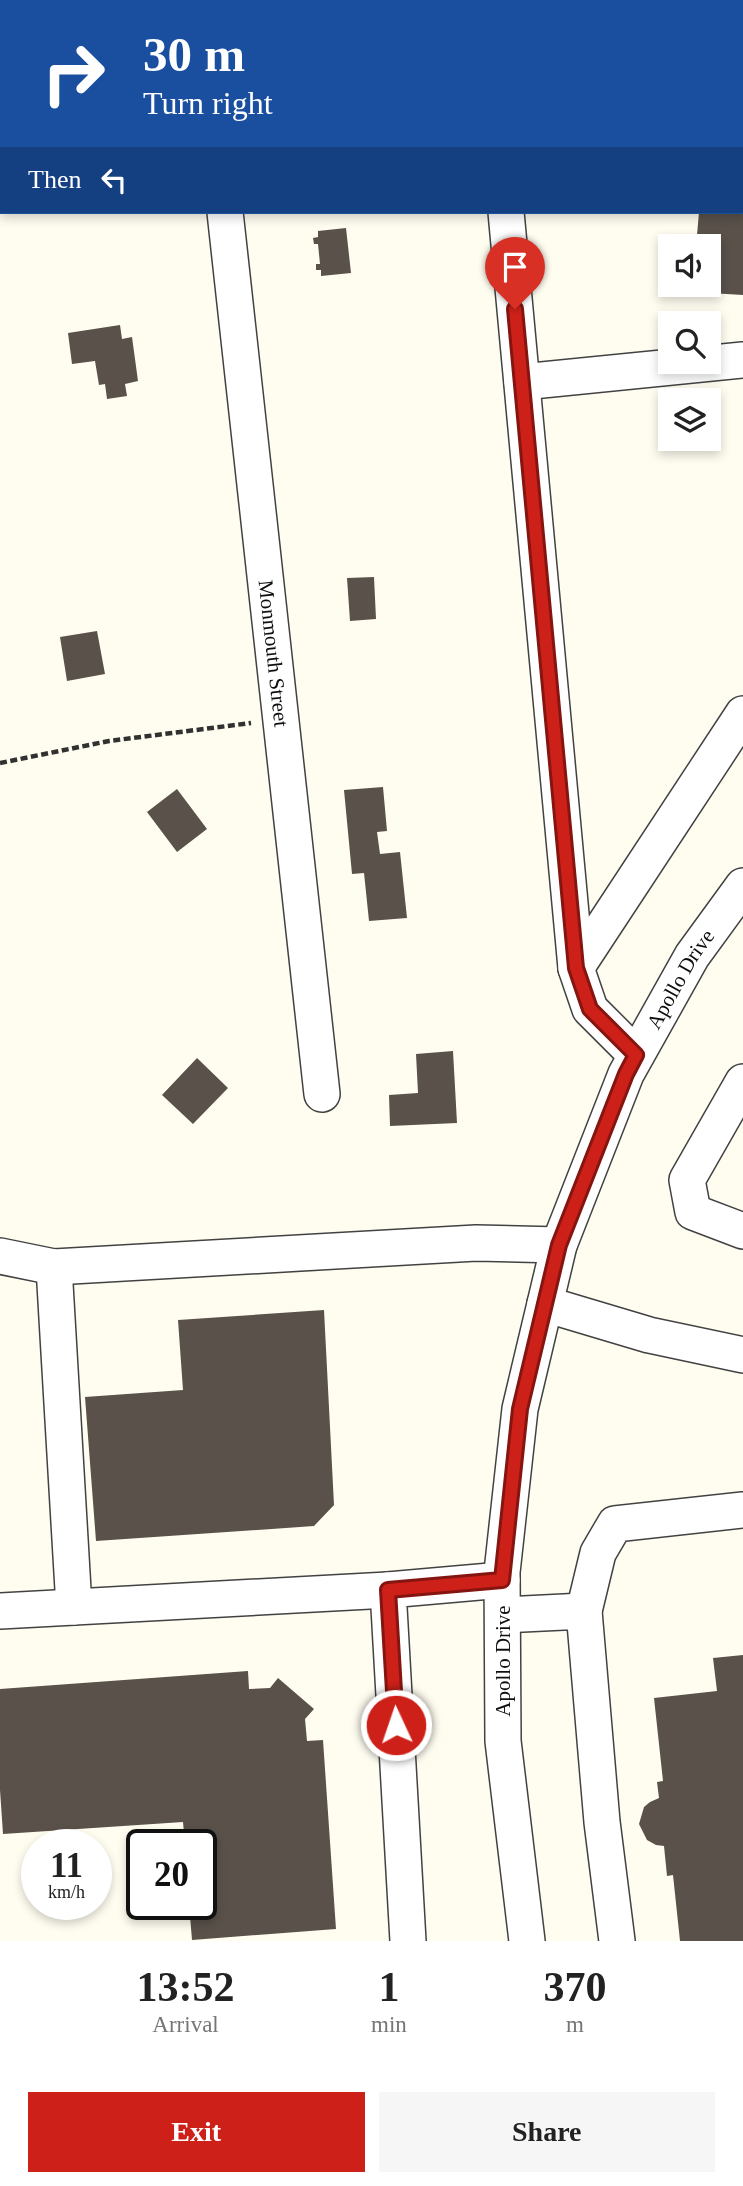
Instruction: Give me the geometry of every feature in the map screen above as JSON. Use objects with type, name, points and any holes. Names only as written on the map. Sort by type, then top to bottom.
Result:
[{"type":"street","name":"Monmouth Street","points":[[225,214],[322,1094]]},
{"type":"street","points":[[506,214],[576,968],[590,1009],[636,1055]]},
{"type":"street","points":[[522,382],[743,360]]},
{"type":"street","points":[[576,968],[743,714]]},
{"type":"street","name":"Apollo Drive","points":[[527,1941],[503,1741],[502,1580],[520,1409],[559,1245],[626,1074],[692,956],[743,886]]},
{"type":"street","points":[[743,1082],[687,1180],[693,1212],[743,1231]]},
{"type":"street","points":[[0,1256],[54,1267],[476,1243],[559,1245]]},
{"type":"street","points":[[54,1267],[74,1607]]},
{"type":"street","points":[[545,1304],[649,1335],[743,1355]]},
{"type":"street","points":[[617,1941],[602,1822],[584,1611],[598,1553],[615,1524],[743,1510]]},
{"type":"street","points":[[0,1611],[388,1590],[502,1580]]},
{"type":"street","points":[[388,1590],[408,1941]]},
{"type":"street","points":[[503,1615],[584,1611]]},
{"type":"path","points":[[0,763],[109,741],[281,719]]},
{"type":"building","points":[[699,214],[743,214],[743,295],[721,294],[721,234],[697,234]]},
{"type":"building","points":[[346,228],[351,273],[321,276],[321,270],[316,270],[316,264],[320,264],[318,244],[314,244],[313,238],[318,237],[318,231]]},
{"type":"building","points":[[120,325],[122,339],[132,337],[138,381],[125,384],[127,396],[107,399],[105,384],[99,385],[95,361],[72,364],[68,333]]},
{"type":"building","points":[[374,577],[376,619],[350,621],[347,578]]},
{"type":"building","points":[[97,631],[105,674],[67,681],[60,637]]},
{"type":"building","points":[[383,787],[387,831],[377,832],[380,854],[400,852],[407,918],[369,921],[364,873],[352,874],[344,790]]},
{"type":"building","points":[[177,789],[207,829],[177,852],[147,812]]},
{"type":"building","points":[[453,1051],[457,1123],[390,1126],[389,1095],[418,1093],[416,1054]]},
{"type":"building","points":[[197,1058],[228,1088],[193,1124],[162,1095]]},
{"type":"building","points":[[324,1310],[334,1505],[314,1526],[96,1541],[85,1397],[183,1390],[178,1320]]},
{"type":"building","points":[[743,1655],[743,1941],[680,1941],[673,1875],[667,1876],[664,1846],[647,1840],[639,1824],[644,1807],[659,1798],[657,1782],[663,1781],[654,1698],[717,1691],[713,1658]]},
{"type":"building","points":[[248,1671],[249,1689],[270,1688],[278,1678],[314,1709],[305,1719],[307,1741],[323,1740],[336,1929],[192,1940],[190,1920],[217,1920],[217,1829],[184,1829],[183,1822],[78,1829],[21,1829],[21,1833],[3,1834],[0,1689]]},
{"type":"route","points":[[396,1725],[388,1590],[502,1580],[520,1409],[559,1245],[626,1074],[636,1055],[590,1009],[576,968],[515,309]]}]
